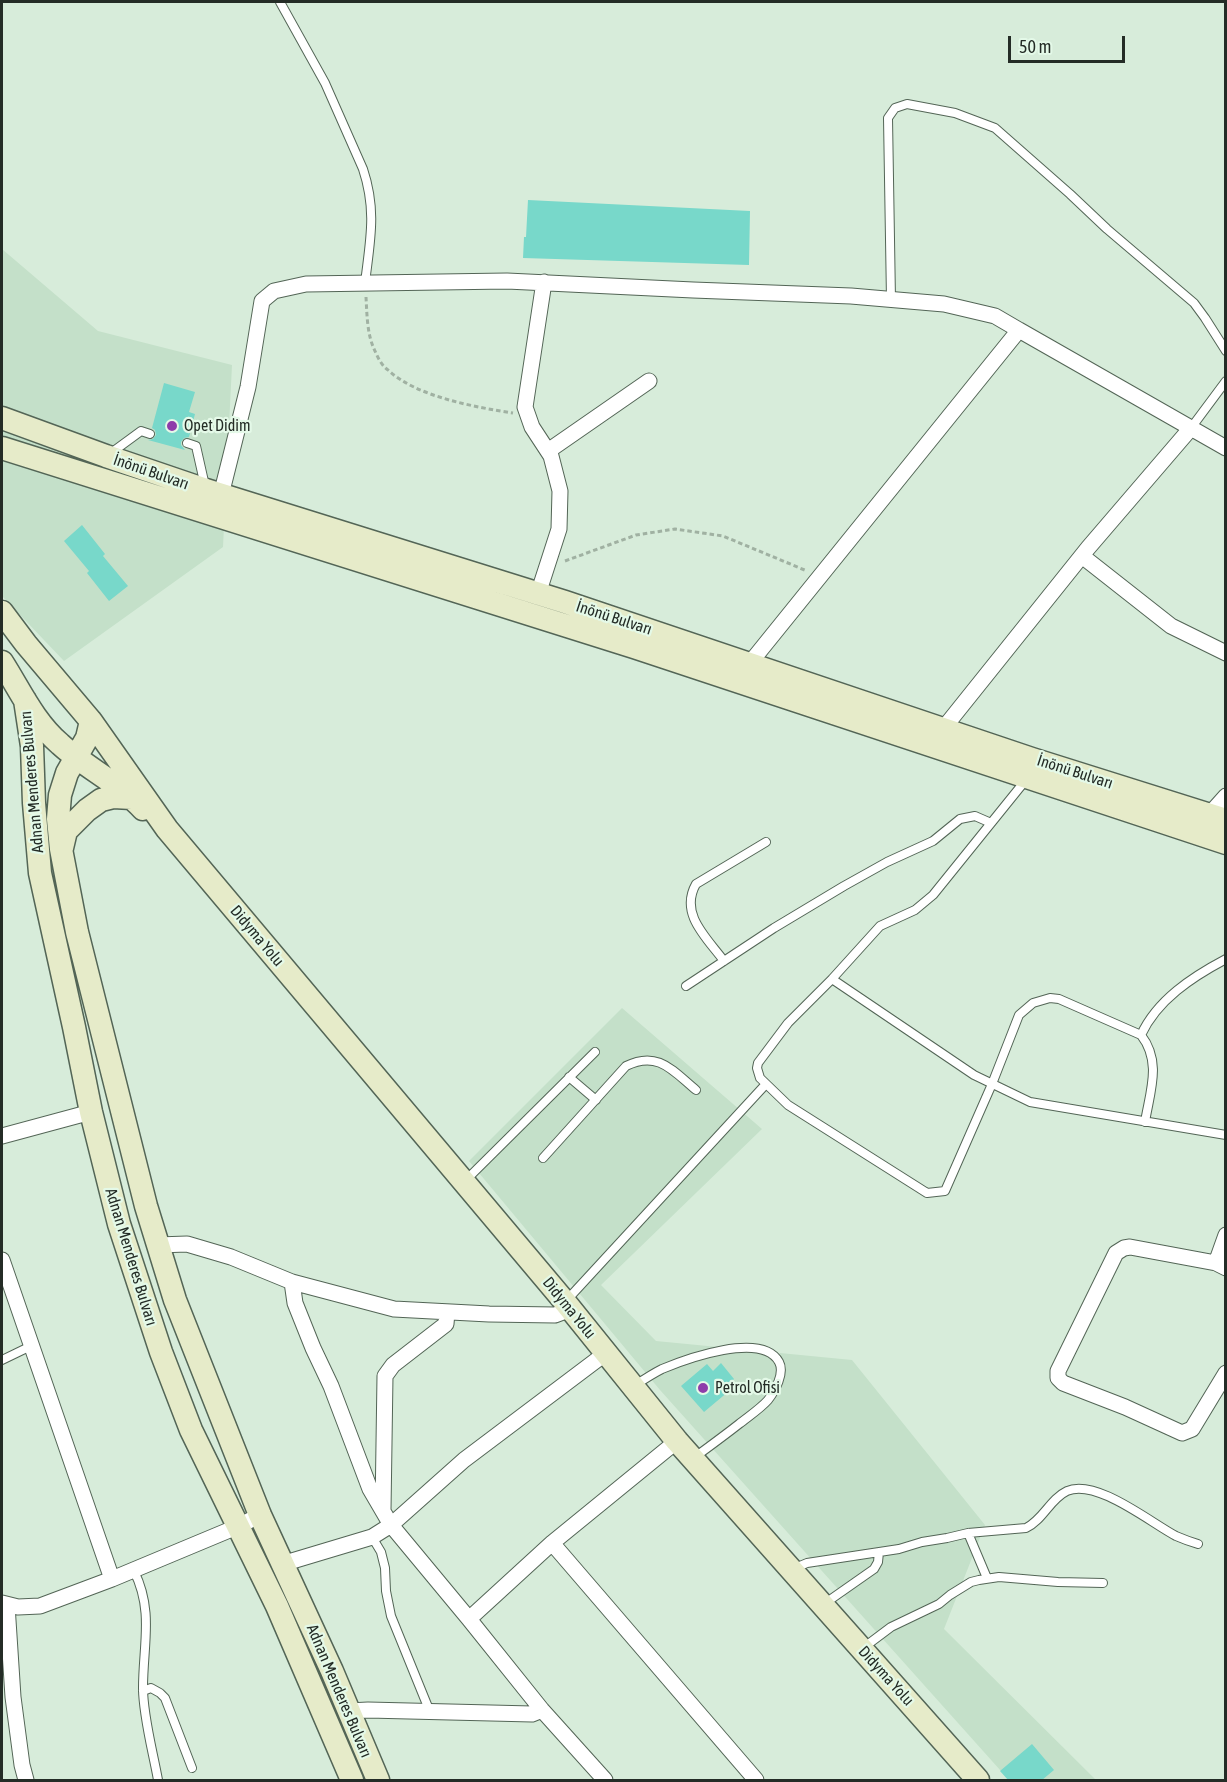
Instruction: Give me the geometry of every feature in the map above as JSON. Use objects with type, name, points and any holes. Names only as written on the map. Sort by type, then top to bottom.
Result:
[{"type":"main road","name":"İnönü Bulvarı","points":[[2,418],[213,493],[538,594],[1217,818]]},
{"type":"main road","name":"İnönü Bulvarı","points":[[2,448],[634,647],[1226,843]]},
{"type":"main road","points":[[2,612],[56,681],[91,721],[167,829]]},
{"type":"main road","points":[[10,682],[30,690],[41,682],[56,681]]},
{"type":"main road","points":[[10,682],[43,727],[60,744],[132,798],[167,829]]},
{"type":"main road","name":"Adnan Menderes Bulvarı","points":[[10,682],[32,746],[40,873],[91,1112],[118,1224],[161,1352],[191,1430],[278,1606],[352,1780]]},
{"type":"main road","name":"Adnan Menderes Bulvarı","points":[[91,721],[87,738],[67,773],[60,795],[58,819],[77,932],[146,1206],[175,1299],[260,1515],[378,1780]]},
{"type":"main road","points":[[62,849],[66,831],[87,810],[101,800],[113,797],[132,798]]},
{"type":"main road","name":"Didyma Yolu","points":[[167,829],[568,1305],[677,1440],[861,1649],[968,1777]]},
{"type":"street","points":[[213,493],[248,387],[262,301],[274,291],[306,284],[507,280],[944,304],[995,316],[1226,448]]},
{"type":"street","points":[[538,594],[559,529],[560,491],[551,456],[532,427],[525,407],[544,282]]},
{"type":"street","points":[[750,663],[1019,330]]},
{"type":"street","points":[[548,451],[649,381]]},
{"type":"street","points":[[943,729],[1082,556],[1191,428]]},
{"type":"street","points":[[1082,556],[1171,626],[1226,653]]},
{"type":"street","points":[[1217,818],[1226,796]]},
{"type":"street","points":[[2,1136],[91,1112]]},
{"type":"street","points":[[1226,1235],[1221,1265],[1131,1247],[1120,1250],[1057,1375],[1063,1383],[1125,1407],[1182,1433],[1192,1429],[1226,1373]]},
{"type":"street","points":[[158,1245],[188,1244],[231,1257],[292,1282],[394,1309],[555,1315],[568,1305]]},
{"type":"street","points":[[2,1260],[112,1579]]},
{"type":"street","points":[[292,1282],[295,1303],[331,1386],[370,1489],[391,1525],[542,1710],[605,1780]]},
{"type":"street","points":[[383,1510],[385,1376],[393,1365],[446,1324],[447,1312]]},
{"type":"street","points":[[282,1564],[372,1537],[391,1525],[464,1460],[606,1353]]},
{"type":"street","points":[[469,1618],[552,1543],[677,1440]]},
{"type":"street","points":[[26,1780],[14,1709],[4,1604],[40,1606],[134,1570],[260,1515]]},
{"type":"street","points":[[552,1543],[756,1780]]},
{"type":"street","points":[[349,1711],[532,1714],[542,1710]]},
{"type":"lane","points":[[280,2],[325,83],[367,181],[372,223],[365,283]]},
{"type":"lane","points":[[891,300],[888,118],[891,112],[900,105],[923,106],[955,113],[995,128],[1107,229],[1194,303],[1226,351]]},
{"type":"lane","points":[[1191,428],[1226,381]]},
{"type":"lane","points":[[106,456],[141,431],[150,434]]},
{"type":"lane","points":[[187,443],[196,446],[213,493]]},
{"type":"lane","points":[[1028,777],[933,895],[915,910],[880,926],[832,980],[788,1023],[758,1063],[758,1073],[760,1078],[788,1105],[927,1193],[945,1191],[992,1084],[1019,1015],[1025,1008],[1041,1000],[1059,999],[1141,1035],[1151,1051],[1154,1068],[1146,1122]]},
{"type":"lane","points":[[686,986],[774,928],[844,886],[887,862],[933,841],[960,819],[975,816],[991,823]]},
{"type":"lane","points":[[724,961],[695,922],[690,899],[692,891],[696,884],[766,842]]},
{"type":"lane","points":[[1141,1035],[1148,1020],[1168,998],[1206,969],[1226,959]]},
{"type":"lane","points":[[832,980],[974,1075],[1030,1102],[1226,1135]]},
{"type":"lane","points":[[464,1182],[594,1052]]},
{"type":"lane","points":[[543,1158],[626,1066],[643,1060],[663,1063],[696,1090]]},
{"type":"lane","points":[[569,1077],[596,1100]]},
{"type":"lane","points":[[568,1305],[766,1084]]},
{"type":"lane","points":[[2,1360],[32,1346]]},
{"type":"lane","points":[[633,1386],[661,1370],[718,1351],[739,1348],[762,1350],[780,1362],[779,1378],[768,1400],[693,1458]]},
{"type":"lane","points":[[791,1569],[807,1563],[879,1552],[968,1533],[1026,1528],[1032,1525],[1058,1497],[1075,1489],[1086,1489],[1125,1505],[1176,1536],[1198,1544]]},
{"type":"lane","points":[[968,1533],[987,1578]]},
{"type":"lane","points":[[372,1537],[381,1552],[391,1616],[430,1712]]},
{"type":"lane","points":[[823,1605],[874,1569],[878,1562],[879,1552]]},
{"type":"lane","points":[[134,1570],[141,1586],[146,1615],[143,1691],[158,1780]]},
{"type":"lane","points":[[861,1649],[891,1627],[939,1604],[971,1582],[999,1577],[1058,1582],[1103,1582]]},
{"type":"lane","points":[[143,1691],[151,1688],[165,1698],[192,1768]]},
{"type":"path","points":[[365,283],[370,341],[387,370],[405,382],[440,398],[487,409],[527,413]]},
{"type":"path","points":[[547,568],[636,535],[675,529],[723,536],[820,577]]},
{"type":"shaded area","points":[[2,249],[98,331],[232,365],[223,547],[64,661],[2,596]]},
{"type":"shaded area","points":[[622,1008],[762,1129],[601,1285],[656,1341],[852,1360],[985,1525],[944,1629],[1096,1780],[1009,1780],[660,1390],[469,1161]]},
{"type":"building","points":[[528,200],[750,211],[749,265],[523,258]]},
{"type":"building","points":[[164,383],[195,392],[189,412],[195,414],[189,437],[184,438],[181,442],[185,450],[148,440],[153,439],[156,435],[152,428]]},
{"type":"building","points":[[82,525],[105,554],[103,556],[128,586],[109,601],[87,573],[89,571],[64,541]]},
{"type":"building","points":[[721,1363],[734,1379],[726,1387],[729,1391],[704,1412],[681,1386],[707,1364],[713,1371]]},
{"type":"building","points":[[1032,1744],[1054,1770],[1042,1780],[1008,1780],[1000,1771]]},
{"type":"place","name":"Opet Didim","points":[[172,426]]},
{"type":"place","name":"Petrol Ofisi","points":[[703,1388]]}]
